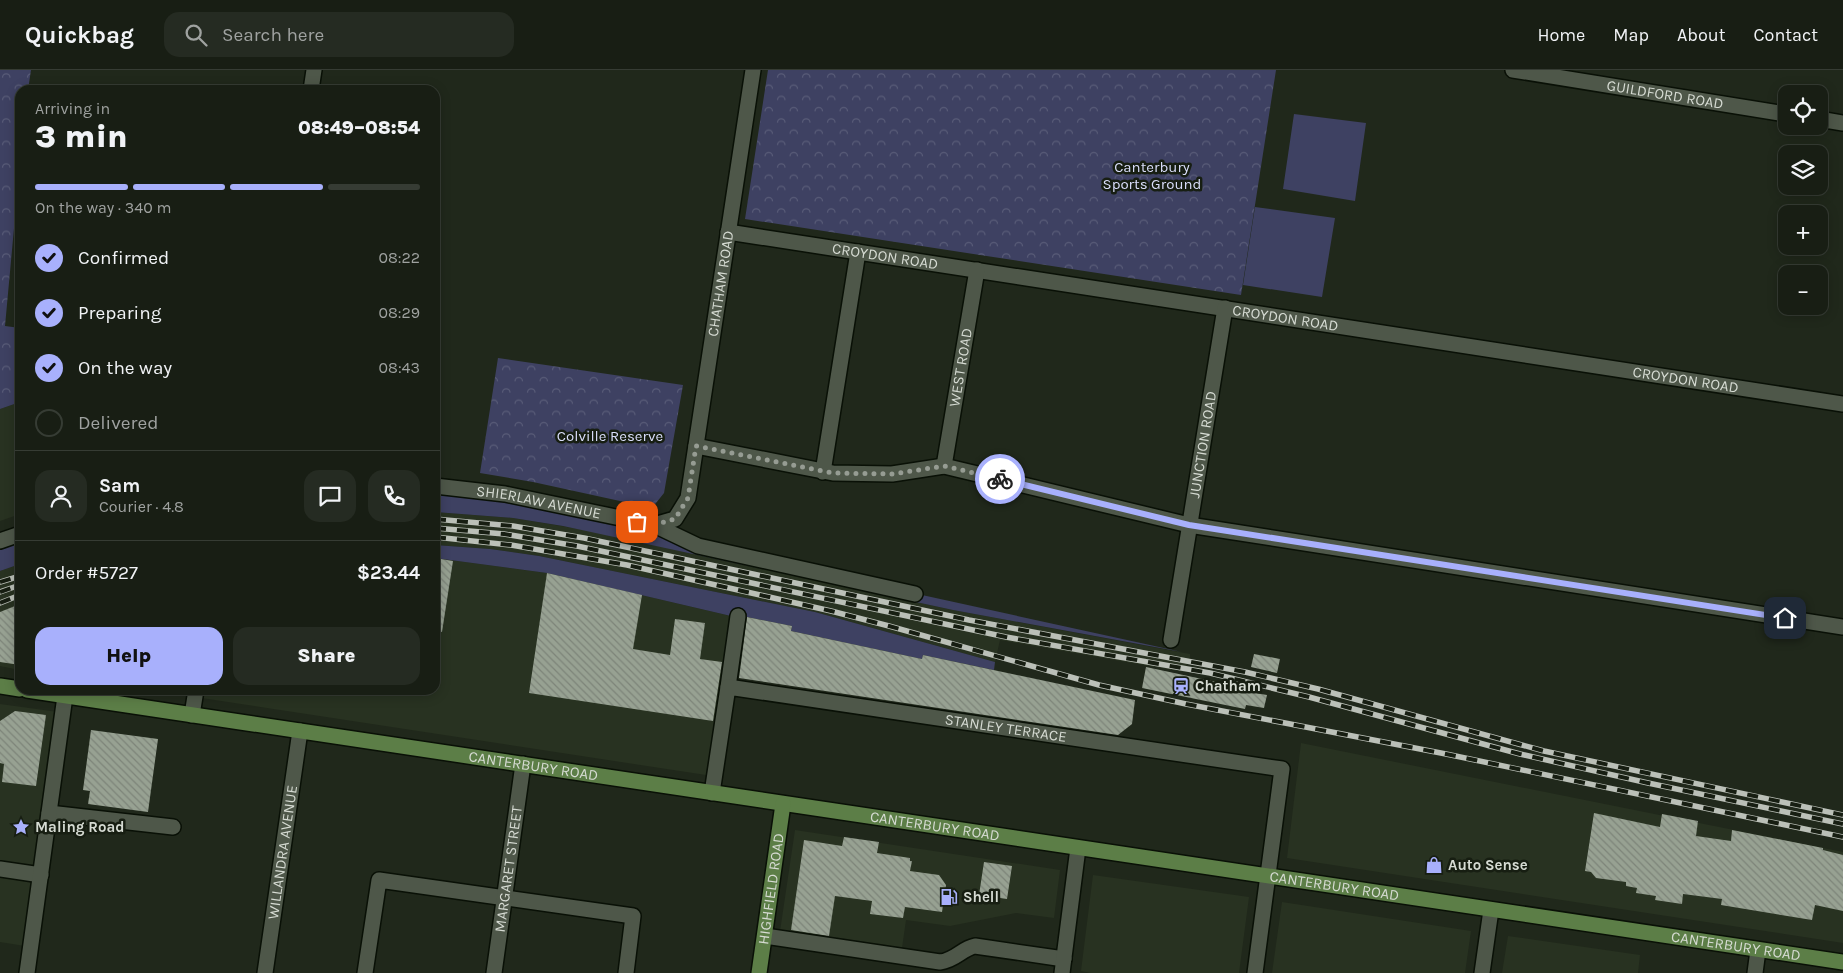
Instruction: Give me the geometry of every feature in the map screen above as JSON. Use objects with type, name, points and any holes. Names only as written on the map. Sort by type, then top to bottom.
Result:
[{"type":"main road","points":[[0,686],[15,688]]},
{"type":"main road","name":"CANTERBURY ROAD","points":[[59,695],[1843,962]]},
{"type":"main road","name":"HIGHFIELD ROAD","points":[[759,973],[783,804]]},
{"type":"street","points":[[312,85],[314,70]]},
{"type":"street","name":"CHATHAM ROAD","points":[[654,525],[675,519],[688,498],[753,70]]},
{"type":"street","name":"GUILDFORD ROAD","points":[[1513,70],[1778,113]]},
{"type":"street","points":[[1828,120],[1843,123]]},
{"type":"street","name":"CROYDON ROAD","points":[[728,232],[1843,404]]},
{"type":"street","points":[[823,472],[858,252]]},
{"type":"street","name":"WEST ROAD","points":[[944,466],[977,270]]},
{"type":"street","name":"JUNCTION ROAD","points":[[1171,640],[1225,308]]},
{"type":"street","points":[[696,446],[833,473],[892,474],[944,466],[1189,525],[1843,627]]},
{"type":"street","name":"SHIERLAW AVENUE","points":[[440,487],[505,494],[654,525],[698,546],[915,594]]},
{"type":"street","points":[[0,541],[15,536]]},
{"type":"street","points":[[712,793],[738,616]]},
{"type":"street","name":"STANLEY TERRACE","points":[[728,687],[1282,769],[1268,876]]},
{"type":"street","points":[[192,715],[195,695]]},
{"type":"street","points":[[27,973],[65,696]]},
{"type":"street","name":"WILLANDRA AVENUE","points":[[265,973],[300,731]]},
{"type":"street","name":"MARGARET STREET","points":[[494,973],[523,764]]},
{"type":"street","points":[[49,813],[173,827]]},
{"type":"street","points":[[765,936],[940,962],[950,961],[967,948],[976,946],[1063,966],[1078,848]]},
{"type":"street","points":[[0,869],[41,875]]},
{"type":"street","points":[[1255,973],[1268,876]]},
{"type":"street","points":[[365,973],[379,880],[634,916],[626,973]]},
{"type":"street","points":[[1482,973],[1491,910]]},
{"type":"street","points":[[1755,973],[1758,950]]},
{"type":"shaded area","points":[[15,404],[15,516],[0,521],[0,409]]},
{"type":"shaded area","points":[[440,512],[513,518],[597,532],[953,610],[1190,654],[1190,657],[1184,672],[1000,640],[995,662],[815,612],[539,556],[490,549],[440,545]]},
{"type":"shaded area","points":[[440,559],[547,573],[731,616],[706,775],[182,695],[440,695]]},
{"type":"shaded area","points":[[15,566],[15,669],[0,666],[0,571]]},
{"type":"shaded area","name":"Maling Road","points":[[0,704],[58,712],[25,946],[0,942]]},
{"type":"shaded area","points":[[1301,743],[1843,852],[1843,943],[1287,858]]},
{"type":"shaded area","points":[[795,830],[1060,870],[1054,918],[1016,913],[950,926],[906,920],[901,955],[779,938]]},
{"type":"shaded area","points":[[1093,875],[1249,897],[1239,973],[1091,973],[1081,971]]},
{"type":"shaded area","points":[[1282,902],[1471,931],[1465,973],[1272,973]]},
{"type":"shaded area","points":[[1508,936],[1640,955],[1638,973],[1502,973]]},
{"type":"green space","points":[[0,70],[31,70],[29,85],[15,85],[15,217],[5,326],[15,327],[15,404],[0,409]]},
{"type":"green space","name":"Canterbury Sports Ground","points":[[768,70],[1276,70],[1241,295],[745,219]]},
{"type":"green space","points":[[1294,114],[1366,123],[1355,201],[1283,189]]},
{"type":"green space","points":[[1255,207],[1335,218],[1322,297],[1243,285]]},
{"type":"green space","name":"Colville Reserve","points":[[498,358],[683,385],[664,493],[652,508],[533,482],[480,473]]},
{"type":"green space","points":[[440,494],[508,502],[698,541],[698,546],[1182,652],[953,610],[563,526],[513,518],[440,512]]},
{"type":"green space","points":[[15,544],[15,566],[0,571],[0,549]]},
{"type":"green space","points":[[440,545],[490,549],[539,556],[815,612],[995,662],[994,670],[923,655],[922,659],[791,631],[792,626],[747,617],[731,616],[547,573],[440,559]]},
{"type":"building","points":[[440,559],[453,561],[442,632],[440,632]]},
{"type":"building","points":[[547,573],[642,595],[633,649],[670,655],[675,619],[705,623],[700,659],[722,662],[713,721],[529,693]]},
{"type":"building","points":[[15,606],[15,664],[0,662],[0,612]]},
{"type":"building","points":[[747,617],[792,626],[791,631],[922,659],[923,655],[1135,700],[1132,724],[1118,735],[739,678]]},
{"type":"building","points":[[1254,654],[1280,659],[1277,673],[1251,667]]},
{"type":"building","points":[[1146,667],[1249,689],[1249,692],[1267,695],[1264,708],[1246,705],[1245,709],[1142,688]]},
{"type":"building","points":[[15,711],[46,715],[36,786],[2,782],[4,764],[0,763],[0,721]]},
{"type":"building","points":[[91,730],[158,739],[148,812],[88,804],[90,791],[83,790]]},
{"type":"building","points":[[1594,813],[1660,827],[1662,814],[1698,821],[1696,836],[1731,841],[1732,830],[1823,848],[1823,850],[1843,855],[1843,911],[1815,905],[1812,920],[1721,905],[1722,899],[1683,894],[1682,904],[1655,900],[1656,896],[1636,893],[1637,888],[1626,886],[1626,882],[1596,878],[1591,872],[1585,871]]},
{"type":"building","points":[[844,837],[879,842],[877,853],[910,858],[910,861],[912,861],[910,871],[939,875],[946,885],[942,912],[905,907],[903,918],[870,914],[872,901],[835,896],[829,936],[791,930],[804,840],[842,846]]},
{"type":"building","points":[[984,862],[1012,866],[1007,899],[979,895]]},
{"type":"railway","points":[[440,519],[513,526],[584,538],[969,620],[1245,672],[1318,689],[1544,751],[1843,815]]},
{"type":"railway","points":[[440,528],[504,534],[577,546],[1006,637],[1210,673],[1309,697],[1520,754],[1843,824]]},
{"type":"railway","points":[[440,538],[511,545],[627,565],[831,611],[1099,685],[1186,704],[1446,754],[1843,837]]},
{"type":"railway","points":[[0,582],[15,578]]},
{"type":"railway","points":[[0,592],[15,587]]},
{"type":"railway","points":[[0,603],[15,597]]},
{"type":"way so far","points":[[637,522],[654,525],[675,519],[688,498],[696,446],[833,473],[892,474],[944,466],[1000,479]]},
{"type":"place","name":"Chatham","points":[[1181,686]]},
{"type":"place","name":"Maling Road","points":[[21,827]]},
{"type":"place","name":"Auto Sense","points":[[1434,865]]},
{"type":"place","name":"Shell","points":[[949,897]]},
{"type":"route","points":[[1000,479],[1189,525],[1785,618]]}]
